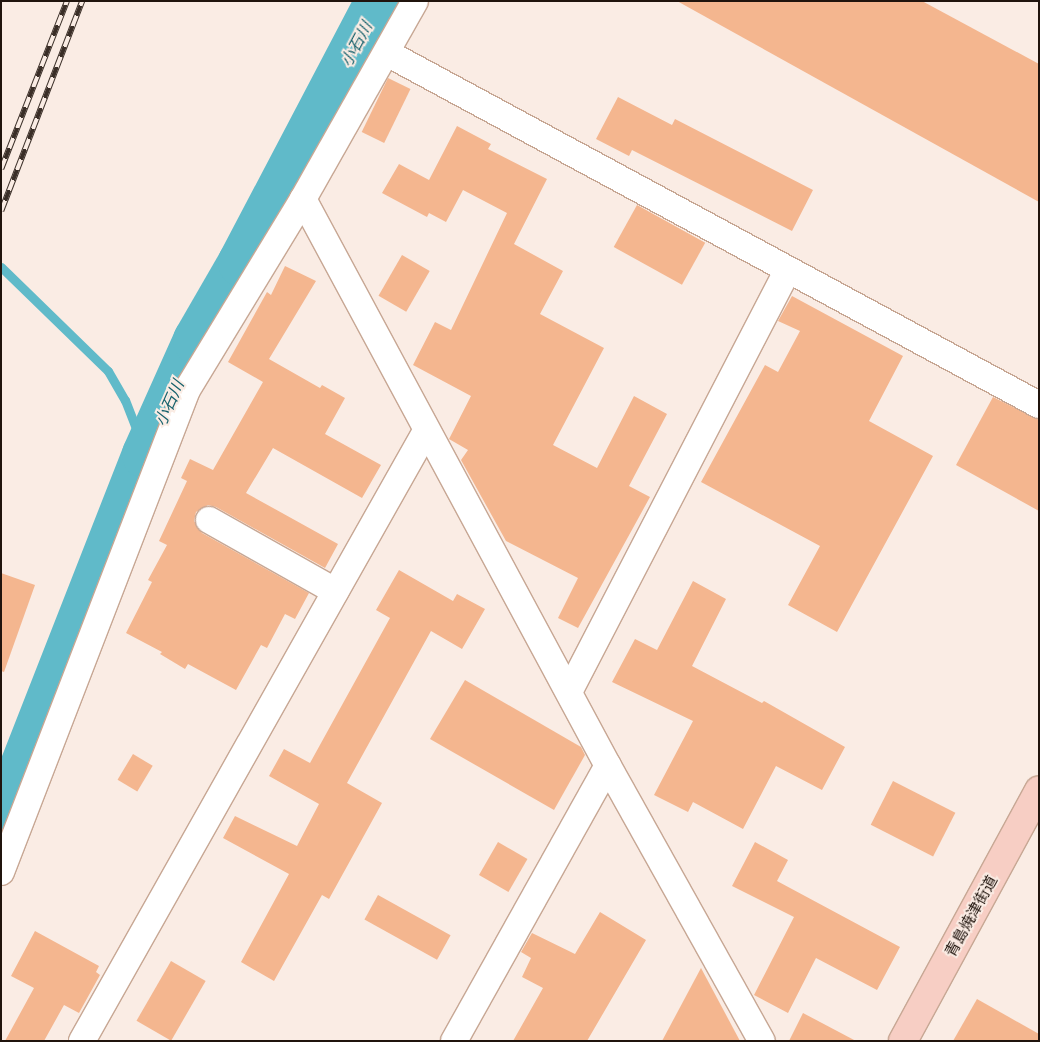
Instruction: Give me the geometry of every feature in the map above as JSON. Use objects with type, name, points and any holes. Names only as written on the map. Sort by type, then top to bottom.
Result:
[{"type":"main road","name":"青島焼津街道","points":[[903,1041],[1039,792]]},
{"type":"street","points":[[1,872],[187,390],[303,199],[387,54],[415,1]]},
{"type":"street","points":[[387,54],[1039,405]]},
{"type":"street","points":[[303,199],[426,431],[570,690],[608,766],[762,1041]]},
{"type":"street","points":[[570,690],[788,270]]},
{"type":"street","points":[[82,1041],[426,431]]},
{"type":"street","points":[[209,520],[335,591]]},
{"type":"street","points":[[454,1041],[608,766]]},
{"type":"building","points":[[677,1],[922,1],[1039,64],[1039,202]]},
{"type":"building","points":[[388,78],[410,89],[384,143],[362,132]]},
{"type":"building","points":[[618,97],[672,125],[675,119],[813,190],[792,231],[632,150],[629,156],[596,139]]},
{"type":"building","points":[[457,126],[491,144],[488,149],[547,179],[514,244],[563,271],[540,314],[604,348],[553,445],[597,468],[634,396],[667,414],[629,486],[650,497],[578,628],[558,618],[578,578],[506,541],[461,460],[468,450],[449,439],[471,396],[413,365],[435,322],[451,330],[507,213],[463,190],[446,222],[429,213],[427,217],[382,193],[399,164],[429,180]]},
{"type":"building","points":[[637,205],[705,243],[682,285],[614,247]]},
{"type":"building","points":[[402,255],[430,271],[406,312],[378,296]]},
{"type":"building","points":[[285,266],[316,281],[269,359],[320,388],[322,385],[345,398],[325,434],[381,465],[362,498],[273,448],[246,493],[338,544],[325,568],[216,507],[208,505],[196,512],[194,521],[202,533],[309,593],[295,619],[285,614],[267,648],[261,645],[236,690],[188,664],[185,669],[160,654],[162,652],[126,633],[152,582],[148,580],[167,545],[159,541],[187,481],[181,478],[190,459],[213,470],[263,382],[228,362],[267,292],[271,295]]},
{"type":"building","points":[[792,296],[903,356],[869,421],[933,456],[837,632],[788,605],[820,546],[701,482],[765,365],[778,372],[800,331],[778,321]]},
{"type":"building","points":[[993,397],[1039,420],[1039,511],[956,465]]},
{"type":"building","points":[[399,570],[453,601],[457,594],[485,609],[462,649],[431,631],[347,783],[382,803],[329,899],[322,895],[274,981],[241,962],[289,874],[223,838],[235,816],[297,846],[319,804],[269,776],[284,749],[310,763],[390,618],[376,610]]},
{"type":"building","points":[[1,573],[35,585],[4,672],[1,671]]},
{"type":"building","points":[[693,581],[726,599],[692,666],[762,703],[764,701],[845,747],[822,790],[776,766],[743,829],[693,802],[688,812],[654,795],[693,721],[612,682],[635,639],[657,650]]},
{"type":"building","points":[[465,680],[581,747],[585,755],[554,810],[430,739]]},
{"type":"building","points":[[133,754],[153,766],[137,792],[118,780]]},
{"type":"building","points":[[893,781],[955,813],[933,856],[871,825]]},
{"type":"building","points":[[498,842],[527,859],[508,892],[479,875]]},
{"type":"building","points":[[755,842],[788,860],[777,881],[900,947],[877,990],[816,958],[788,1013],[754,995],[794,917],[732,886]]},
{"type":"building","points":[[378,895],[451,935],[437,960],[364,919]]},
{"type":"building","points":[[600,912],[646,940],[587,1041],[513,1041],[543,988],[522,977],[531,958],[521,952],[532,933],[575,954]]},
{"type":"building","points":[[35,931],[99,966],[96,972],[100,975],[79,1013],[64,1005],[44,1041],[5,1041],[34,988],[11,976]]},
{"type":"building","points":[[171,961],[206,981],[171,1041],[137,1021]]},
{"type":"building","points":[[701,968],[740,1041],[662,1041]]},
{"type":"building","points":[[977,999],[1039,1034],[1039,1041],[953,1041]]},
{"type":"building","points":[[803,1013],[856,1041],[789,1041]]},
{"type":"waterway","name":"小石川","points":[[1,824],[146,454],[197,340],[242,262],[379,1]]},
{"type":"waterway","points":[[1,267],[108,371],[125,400],[146,454]]},
{"type":"railway","points":[[1,169],[67,1]]},
{"type":"railway","points":[[1,211],[82,1]]}]
